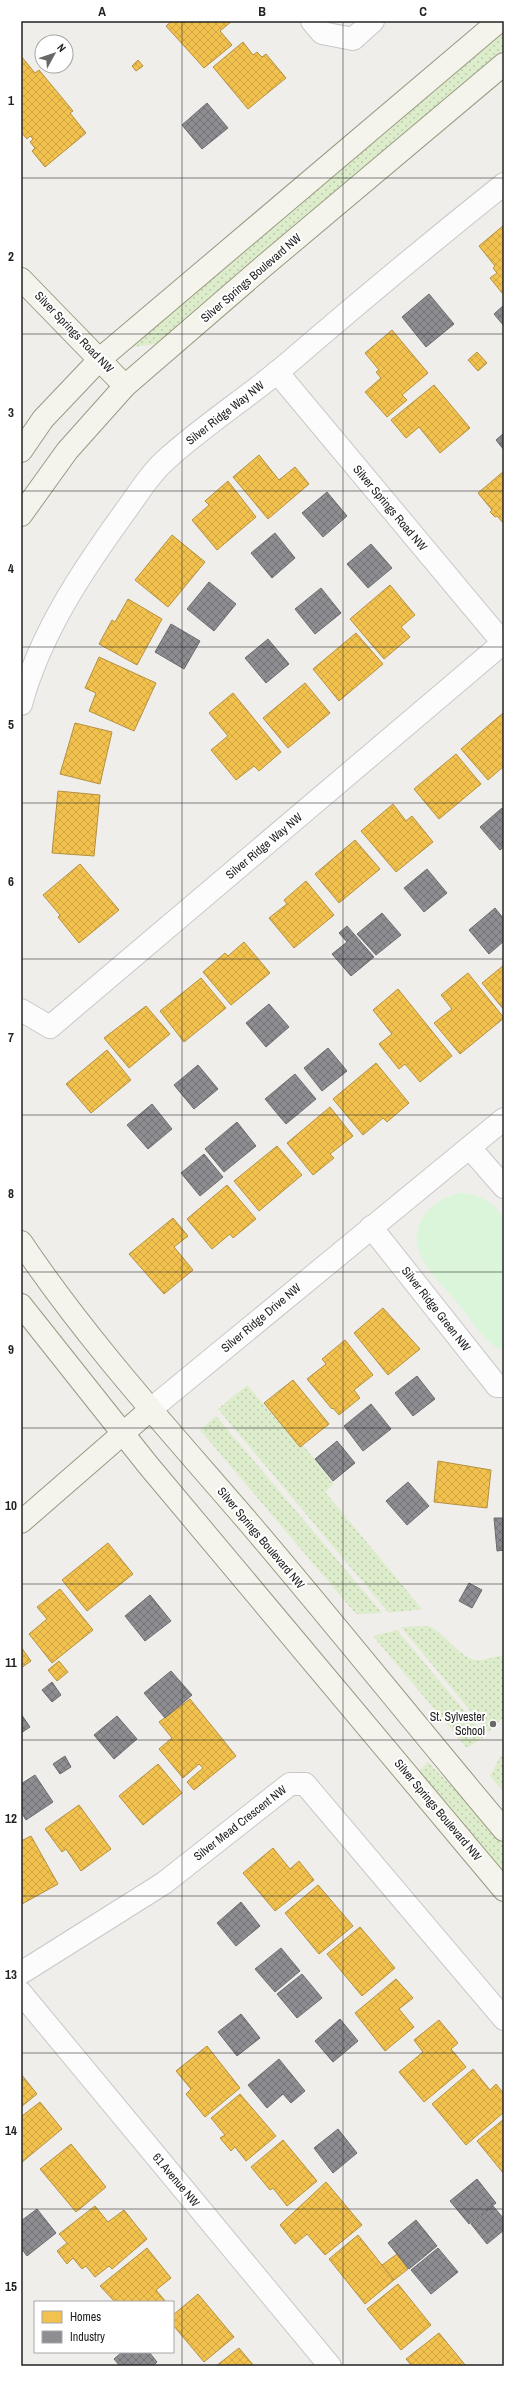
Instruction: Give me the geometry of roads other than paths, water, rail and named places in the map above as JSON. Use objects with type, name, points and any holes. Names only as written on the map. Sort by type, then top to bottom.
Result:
[{"type":"street","points":[[312,21],[322,33],[353,39],[373,21]]},
{"type":"street","points":[[21,451],[43,418],[100,360],[499,21]]},
{"type":"street","name":"Silver Springs Boulevard NW","points":[[21,515],[67,451],[125,386],[265,265],[504,64]]},
{"type":"street","name":"Silver Ridge Way NW","points":[[21,704],[28,677],[60,610],[96,551],[145,483],[168,458],[277,372],[420,250],[504,184]]},
{"type":"street","name":"Silver Springs Road NW","points":[[21,279],[125,386]]},
{"type":"street","name":"Silver Springs Road NW","points":[[277,372],[504,643]]},
{"type":"street","name":"Silver Ridge Way NW","points":[[21,1010],[50,1027],[504,643]]},
{"type":"street","name":"Silver Ridge Drive NW","points":[[21,1522],[122,1432],[504,1119]]},
{"type":"street","points":[[470,1148],[504,1187]]},
{"type":"street","name":"Silver Ridge Green NW","points":[[371,1227],[497,1386],[504,1386]]},
{"type":"street","name":"Silver Springs Boulevard NW","points":[[21,1242],[55,1292],[151,1408],[339,1629],[504,1830]]},
{"type":"street","name":"Silver Springs Boulevard NW","points":[[21,1305],[122,1432],[504,1890]]},
{"type":"street","name":"Silver Mead Crescent NW","points":[[21,1973],[164,1883],[290,1784],[305,1784],[504,2019]]},
{"type":"street","name":"61 Avenue NW","points":[[21,1993],[330,2366]]},
{"type":"place","name":"St. Sylvester School","points":[[493,1724]]}]
